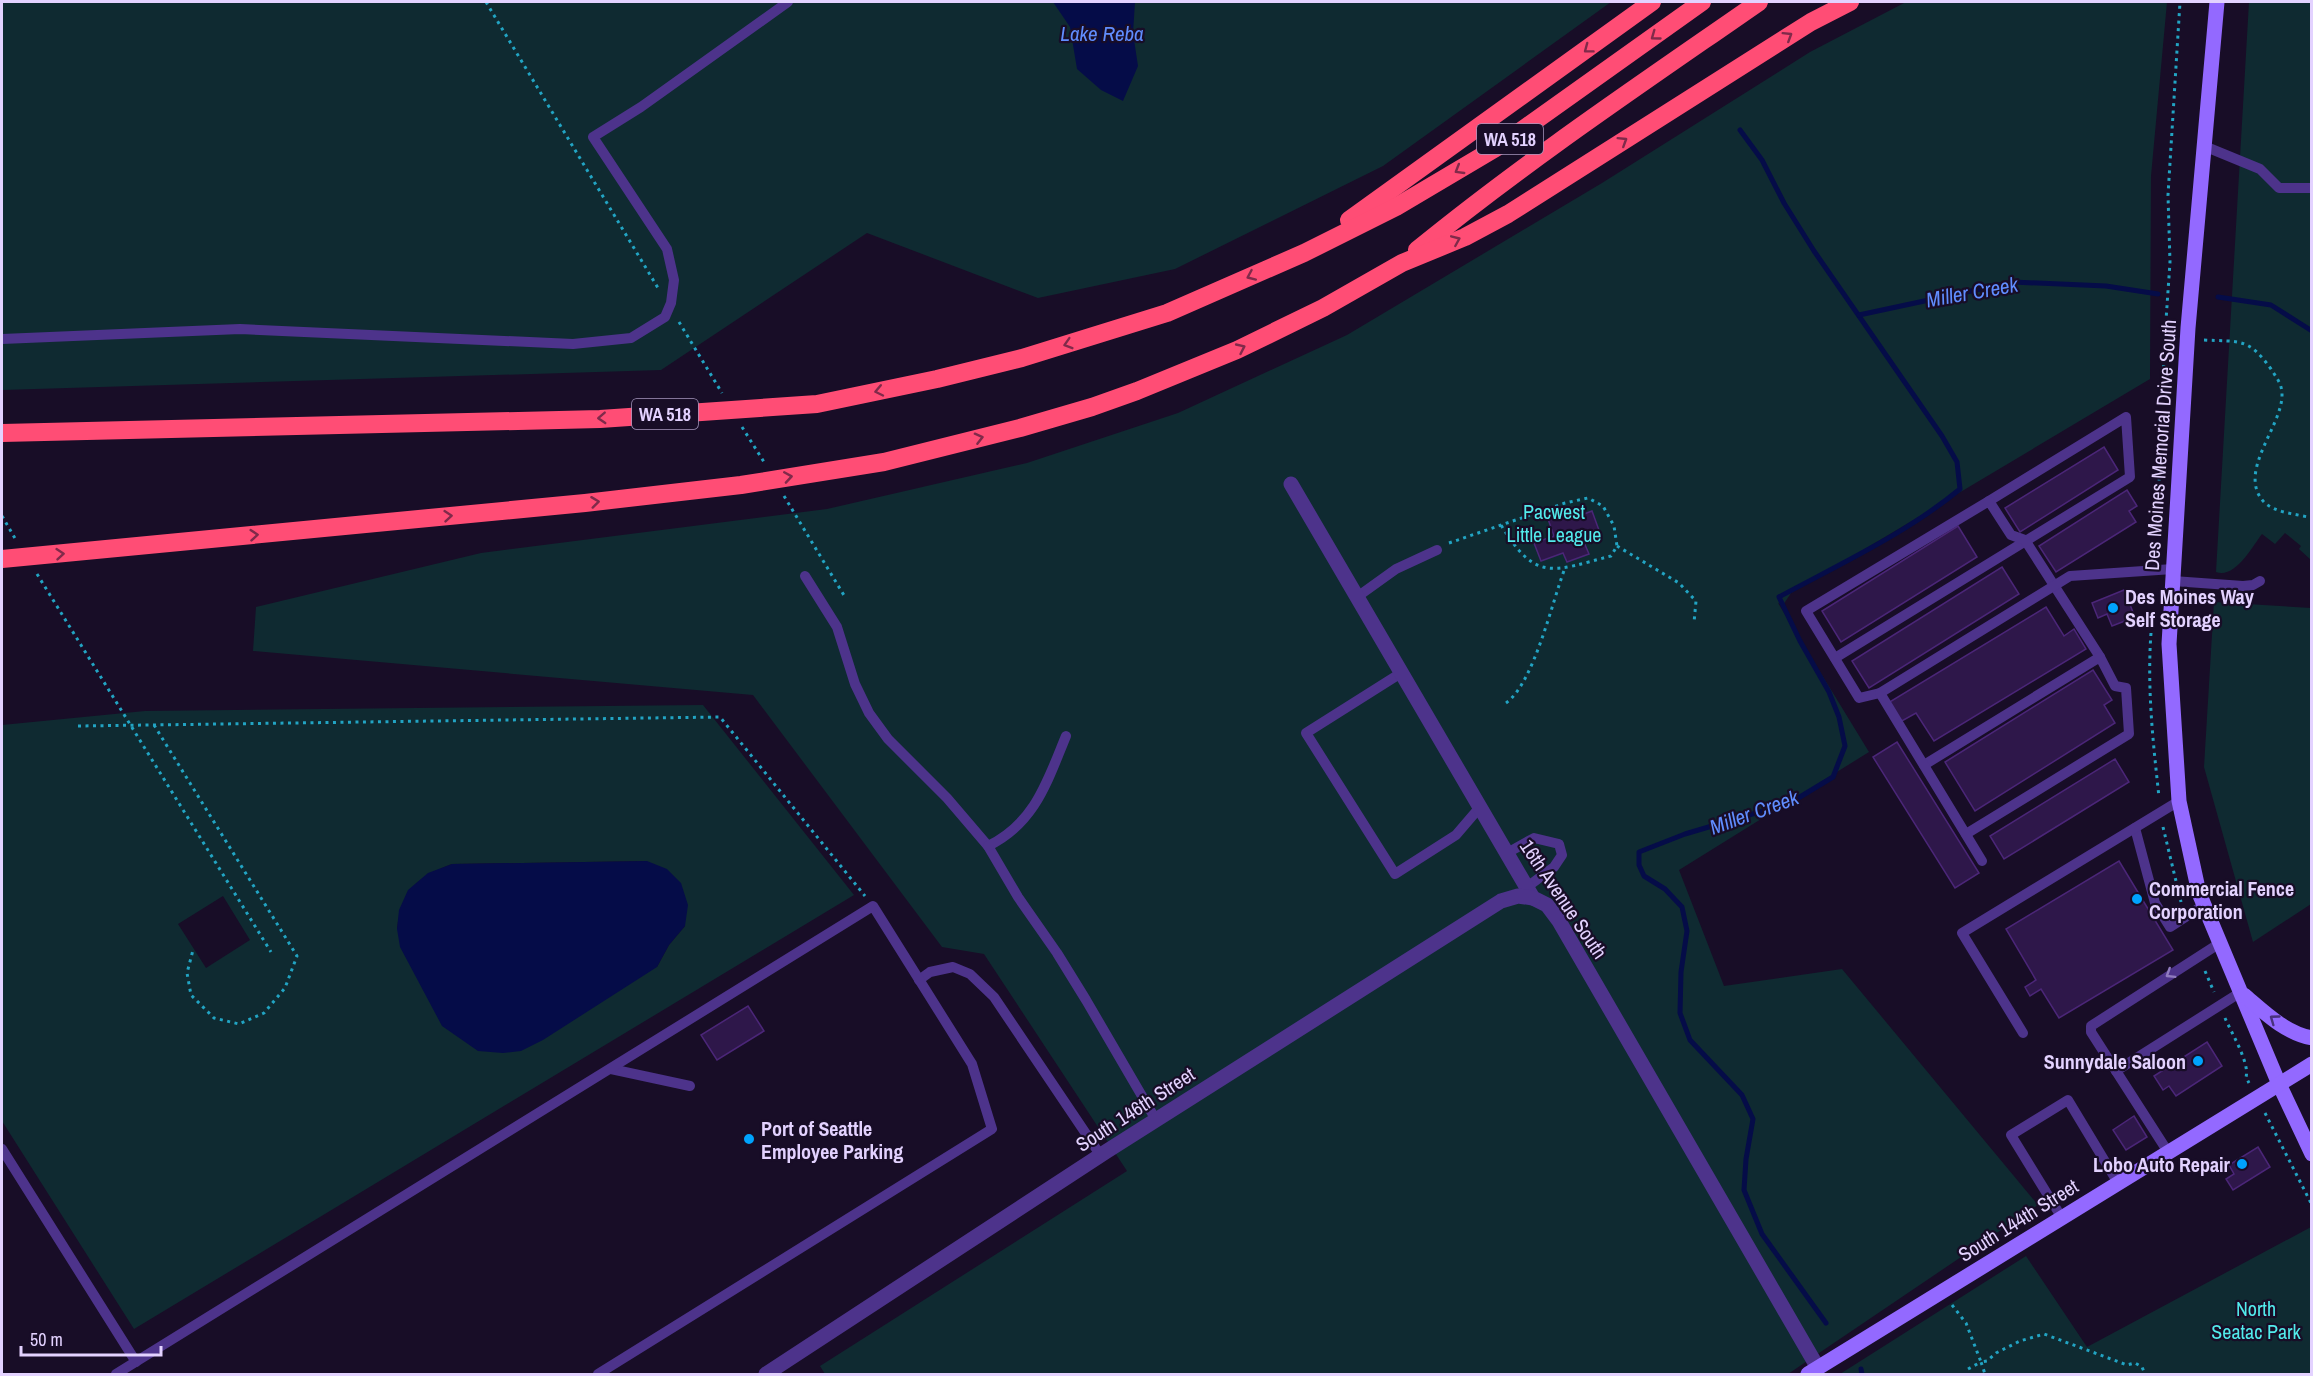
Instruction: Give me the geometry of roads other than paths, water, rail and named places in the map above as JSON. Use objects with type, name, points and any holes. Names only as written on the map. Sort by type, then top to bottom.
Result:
[{"type":"highway","points":[[1304,253],[1652,2]]},
{"type":"highway","name":"WA 518","points":[[2,433],[600,419],[817,404],[938,379],[1022,358],[1167,313],[1304,253],[1396,207],[1504,143],[1702,2]]},
{"type":"highway","name":"WA 518","points":[[2,559],[585,503],[741,484],[884,462],[1020,428],[1092,407],[1237,350],[1323,308],[1402,263],[1454,221],[1759,2]]},
{"type":"highway","points":[[1402,263],[1465,237],[1508,214],[1811,22],[1850,2]]},
{"type":"main road","name":"Des Moines Memorial Drive South","points":[[2217,2],[2187,339],[2169,644],[2179,801],[2199,893],[2279,1084],[2312,1154]]},
{"type":"main road","points":[[2241,992],[2276,1022],[2312,1038]]},
{"type":"main road","name":"South 144th Street","points":[[1813,1371],[2312,1064]]},
{"type":"street","name":"16th Avenue South","points":[[1291,484],[1530,892],[1547,905],[1559,921],[1813,1371]]},
{"type":"street","name":"South 146th Street","points":[[766,1374],[1156,1120],[1501,901],[1530,892]]},
{"type":"lane","points":[[2,339],[240,329],[573,344],[631,338],[665,317],[674,280],[667,249],[592,137],[641,107],[788,2]]},
{"type":"lane","points":[[2204,146],[2260,169],[2279,188],[2312,188]]},
{"type":"lane","points":[[1834,658],[2130,477],[2126,417],[1806,611],[1834,658],[1859,698],[1880,693],[2070,576],[2173,575],[2243,586],[2253,585],[2260,581]]},
{"type":"lane","points":[[1966,834],[2129,734],[2126,688],[2115,686],[2100,657],[2025,540],[2011,535],[1989,501]]},
{"type":"lane","points":[[1357,597],[1396,569],[1437,550]]},
{"type":"lane","points":[[805,576],[837,627],[855,684],[869,713],[888,739],[947,798],[988,846],[1018,897],[1080,991],[1156,1120]]},
{"type":"lane","points":[[1924,765],[2100,657]]},
{"type":"lane","points":[[1401,673],[1306,734],[1395,874],[1456,835],[1480,807]]},
{"type":"lane","points":[[1880,693],[1982,861]]},
{"type":"lane","points":[[988,846],[1006,837],[1030,812],[1045,789],[1066,736]]},
{"type":"lane","points":[[2023,1033],[1962,933],[2179,801]]},
{"type":"lane","points":[[2135,828],[2156,903],[2170,927],[2204,904]]},
{"type":"lane","points":[[1507,853],[1533,838],[1559,844],[1562,855],[1530,892]]},
{"type":"lane","points":[[116,1374],[873,906],[972,1064],[992,1129],[598,1374]]},
{"type":"lane","points":[[2168,1152],[2091,1032],[2092,1023],[2220,943]]},
{"type":"lane","points":[[919,980],[930,972],[953,967],[970,974],[978,981],[1000,1005],[1101,1156]]},
{"type":"lane","points":[[2116,1071],[2241,992]]},
{"type":"lane","points":[[611,1069],[690,1086]]},
{"type":"lane","points":[[2062,1218],[2011,1135],[2068,1100],[2118,1183]]},
{"type":"lane","points":[[2,1149],[136,1362]]},
{"type":"water","name":"Lake Reba","points":[[1053,2],[1135,2],[1133,33],[1138,66],[1123,101],[1101,90],[1077,69],[1070,27]]},
{"type":"water","points":[[647,861],[667,869],[681,883],[688,905],[685,926],[669,945],[657,967],[543,1040],[521,1051],[503,1053],[478,1051],[442,1026],[400,947],[397,929],[399,910],[408,890],[428,873],[452,864]]},
{"type":"waterway","name":"Miller Creek","points":[[1740,130],[1762,160],[1784,203],[1814,251],[1942,436],[1957,462],[1960,489],[1896,534],[1779,597],[1800,641],[1829,692],[1839,717],[1845,746],[1833,777],[1790,803],[1685,834],[1639,852],[1639,865],[1644,876],[1665,889],[1682,907],[1687,931],[1681,972],[1680,1013],[1690,1040],[1742,1095],[1753,1119],[1746,1159],[1744,1190],[1762,1234],[1826,1323]]},
{"type":"waterway","name":"Miller Creek","points":[[1859,315],[2013,282],[2106,286],[2158,294]]},
{"type":"waterway","name":"Miller Creek","points":[[2218,297],[2271,305],[2312,331]]},
{"type":"waterway","name":"Miller Creek","points":[[1861,1369],[1862,1374]]},
{"type":"place","name":"Des Moines Way Self Storage","points":[[2113,608]]},
{"type":"place","name":"Commercial Fence Corporation","points":[[2137,899]]},
{"type":"place","name":"Sunnydale Saloon","points":[[2198,1061]]},
{"type":"place","name":"Port of Seattle Employee Parking","points":[[749,1139]]},
{"type":"place","name":"Lobo Auto Repair","points":[[2242,1164]]},
{"type":"park label","name":"Pacwest Little League","points":[[1554,522]]},
{"type":"park label","name":"North Seatac Park","points":[[2256,1320]]}]
